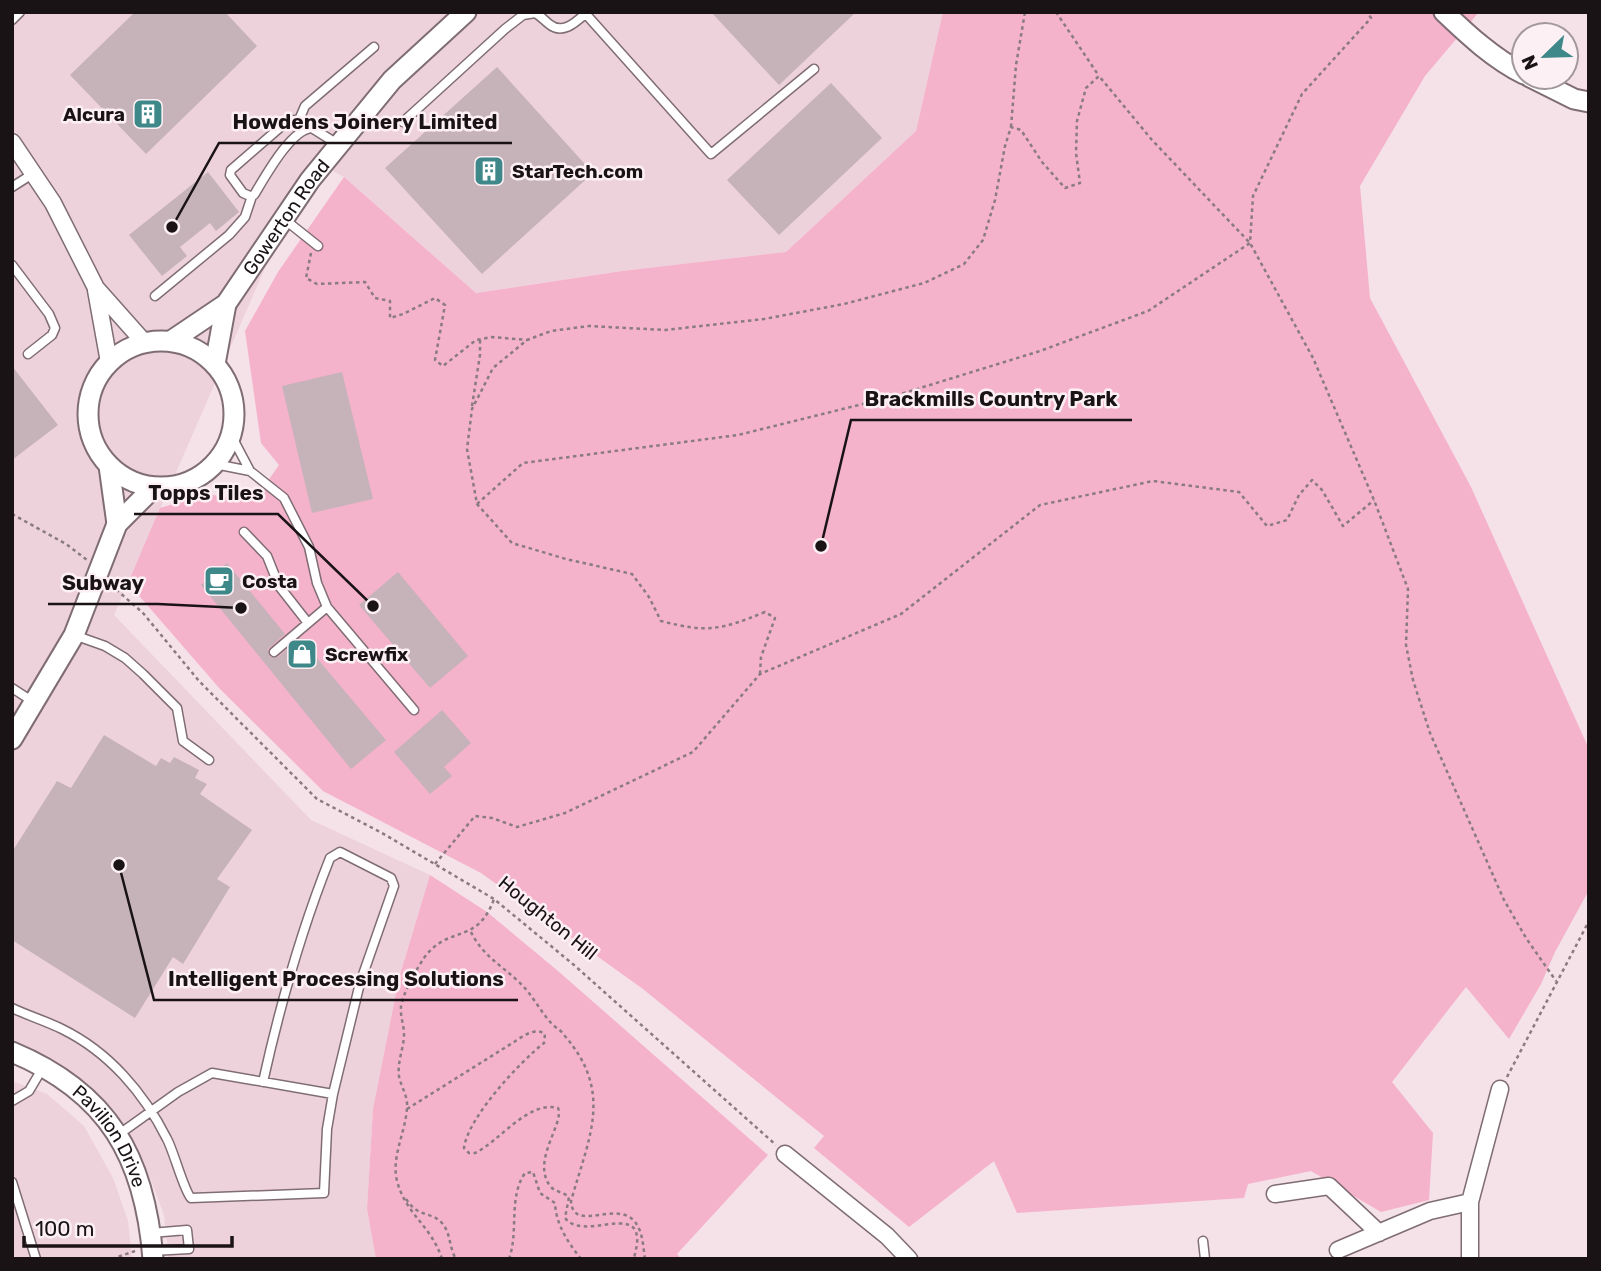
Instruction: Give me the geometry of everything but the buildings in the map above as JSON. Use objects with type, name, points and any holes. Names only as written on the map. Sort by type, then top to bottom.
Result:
[{"type":"street","name":"Gowerton Road","points":[[171,341],[226,304],[310,180],[391,80],[466,12]]},
{"type":"street","points":[[1444,12],[1466,34],[1510,67]]},
{"type":"street","points":[[1558,91],[1589,103]]},
{"type":"street","points":[[12,142],[53,202],[96,288],[144,342]]},
{"type":"street","points":[[96,288],[109,362]]},
{"type":"street","name":"Gowerton Road","points":[[215,364],[226,304]]},
{"type":"street","points":[[171,341],[195,349],[215,364],[228,385],[234,410],[231,435],[215,464],[197,478],[176,486],[153,488],[129,481],[109,466],[95,447],[88,425],[88,402],[95,380],[109,362],[125,349],[144,342],[171,341]]},
{"type":"street","points":[[109,466],[117,524]]},
{"type":"street","points":[[12,739],[74,635],[117,524],[153,488]]},
{"type":"street","name":"Pavilion Drive","points":[[12,1052],[44,1065],[63,1077],[101,1111],[118,1135],[134,1167],[148,1209],[148,1248]]},
{"type":"street","points":[[1470,1259],[1470,1202],[1500,1089]]},
{"type":"street","points":[[785,1154],[887,1236],[909,1259]]},
{"type":"street","points":[[1275,1194],[1329,1186],[1379,1233]]},
{"type":"street","points":[[1338,1250],[1430,1211],[1470,1202]]},
{"type":"lane","points":[[12,20],[20,12]]},
{"type":"lane","points":[[403,122],[523,15],[535,13],[558,29],[573,24],[584,13],[711,154],[814,69]]},
{"type":"lane","points":[[299,120],[305,106],[374,47]]},
{"type":"lane","points":[[252,196],[243,193],[230,175],[231,170],[284,124],[305,121],[339,145]]},
{"type":"lane","points":[[155,296],[229,236],[245,217],[252,196],[291,140],[301,130],[312,128]]},
{"type":"lane","points":[[12,187],[34,173]]},
{"type":"lane","points":[[284,219],[316,244]]},
{"type":"lane","points":[[12,265],[49,314],[55,328],[52,335],[28,354]]},
{"type":"lane","points":[[231,435],[250,471],[284,498],[309,547],[317,583],[327,607],[414,710]]},
{"type":"lane","points":[[215,464],[250,471]]},
{"type":"lane","points":[[244,532],[267,556],[279,586],[308,623]]},
{"type":"lane","points":[[274,652],[327,607]]},
{"type":"lane","points":[[74,635],[105,646],[125,658],[143,674],[177,708],[183,741],[209,760]]},
{"type":"lane","points":[[12,688],[35,703]]},
{"type":"lane","points":[[12,1009],[61,1029],[96,1050],[136,1088],[172,1150],[191,1198],[322,1194],[325,1191],[327,1129],[333,1094],[360,983],[394,886],[391,878],[340,852],[330,858],[299,941],[282,997],[264,1082]]},
{"type":"lane","points":[[12,1101],[29,1091],[44,1065]]},
{"type":"lane","points":[[118,1135],[207,1074],[333,1094]]},
{"type":"lane","points":[[12,1182],[36,1259]]},
{"type":"lane","points":[[1203,1241],[1205,1259]]},
{"type":"path","points":[[472,409],[493,368],[527,340],[551,331],[589,326],[665,330],[764,319],[844,304],[924,283],[964,264],[983,240],[995,200],[1011,127],[1016,65],[1025,12]]},
{"type":"path","points":[[1056,12],[1099,76],[1152,140],[1250,243],[1312,358],[1374,500],[1408,589],[1406,645],[1413,680],[1430,733],[1504,900],[1556,981]]},
{"type":"path","points":[[1250,243],[1253,196],[1302,94],[1371,18],[1367,12]]},
{"type":"path","points":[[1011,127],[1021,130],[1042,162],[1065,188],[1080,183],[1076,153],[1077,121],[1086,88],[1099,76]]},
{"type":"path","points":[[477,504],[523,463],[738,435],[891,397],[1040,351],[1148,311],[1250,243]]},
{"type":"path","points":[[316,244],[306,278],[317,284],[365,282],[375,298],[390,301],[390,318],[435,298],[445,305],[435,360],[443,366],[476,340],[492,337],[527,340]]},
{"type":"path","points":[[480,340],[467,449],[477,504],[512,542],[566,559],[632,574],[649,597],[661,621],[692,629],[725,627],[765,612],[775,618],[761,657],[760,674]]},
{"type":"path","points":[[435,864],[475,816],[492,818],[517,827],[565,813],[693,752],[760,674],[901,614],[1040,505],[1153,481],[1239,492],[1268,526],[1287,520],[1299,495],[1312,480],[1322,490],[1343,526],[1374,500]]},
{"type":"path","points":[[12,514],[66,544],[90,563]]},
{"type":"path","name":"Houghton Hill","points":[[124,596],[143,613],[199,681],[317,799],[495,899],[603,991],[785,1154]]},
{"type":"path","points":[[442,1259],[432,1235],[408,1208],[397,1181],[396,1160],[407,1109],[399,1078],[404,1034],[401,1007],[423,959],[433,947],[443,940],[471,932],[485,918],[495,899]]},
{"type":"path","points":[[1500,1089],[1589,921]]},
{"type":"path","points":[[471,932],[482,951],[520,984],[551,1023],[565,1035],[583,1062],[592,1082],[595,1102],[589,1143],[571,1201],[573,1210],[584,1217],[627,1214],[641,1232],[645,1259]]},
{"type":"path","points":[[407,1109],[513,1042],[526,1035],[543,1032],[544,1043],[531,1053],[493,1096],[471,1129],[464,1148],[469,1153],[480,1152],[525,1115],[552,1106],[558,1108],[559,1118],[549,1141],[545,1161],[551,1188],[569,1197],[565,1218],[579,1228],[624,1223],[633,1227],[637,1237],[634,1259]]},
{"type":"path","points":[[509,1259],[514,1241],[519,1183],[525,1173],[533,1172],[540,1193],[554,1201],[558,1222],[581,1259]]},
{"type":"path","points":[[401,1192],[415,1211],[438,1219],[445,1226],[451,1251],[456,1259]]},
{"type":"path","points":[[112,1259],[148,1248]]},
{"type":"shaded area","points":[[12,12],[943,12],[916,131],[786,252],[622,271],[476,293],[344,177],[312,160],[114,615],[311,820],[430,875],[399,978],[373,1109],[367,1209],[376,1259],[169,1259],[164,1215],[152,1182],[115,1111],[68,1070],[12,1042]]},
{"type":"shaded area","points":[[943,12],[1479,12],[1425,76],[1360,186],[1370,298],[1471,487],[1589,749],[1589,890],[1541,984],[1509,1039],[1466,987],[1392,1082],[1433,1133],[1429,1200],[1381,1212],[1311,1171],[1248,1184],[1244,1198],[1017,1213],[994,1161],[909,1227],[814,1148],[824,1136],[643,989],[481,873],[323,791],[220,689],[128,583],[160,508],[206,494],[254,501],[279,465],[261,443],[245,331],[278,272],[344,177],[476,293],[622,271],[786,252],[916,131]]},
{"type":"shaded area","points":[[430,875],[487,912],[768,1155],[677,1254],[681,1259],[376,1259],[367,1209],[373,1109],[399,978]]},
{"type":"shaded area","points":[[12,1081],[47,1094],[84,1126],[113,1178],[128,1221],[132,1259],[12,1259]]},
{"type":"place","name":"Alcura","points":[[148,114]]},
{"type":"place","name":"StarTech.com","points":[[489,171]]},
{"type":"place","name":"Howdens Joinery Limited","points":[[172,227]]},
{"type":"place","name":"Brackmills Country Park","points":[[821,546]]},
{"type":"place","name":"Costa","points":[[219,581]]},
{"type":"place","name":"Topps Tiles","points":[[373,606]]},
{"type":"place","name":"Subway","points":[[241,608]]},
{"type":"place","name":"Screwfix","points":[[302,654]]},
{"type":"place","name":"Intelligent Processing Solutions","points":[[119,865]]}]
